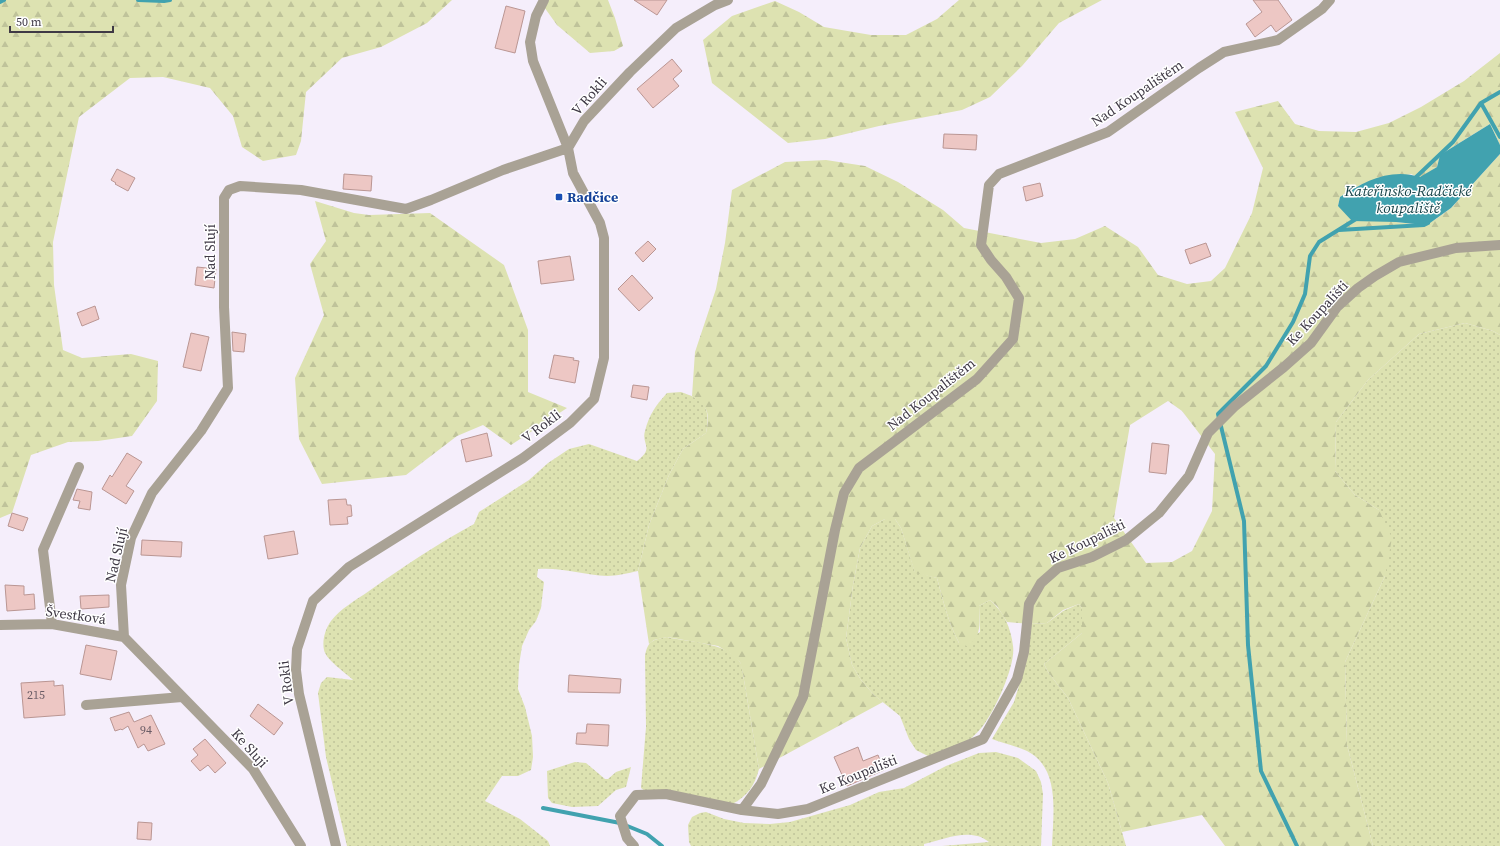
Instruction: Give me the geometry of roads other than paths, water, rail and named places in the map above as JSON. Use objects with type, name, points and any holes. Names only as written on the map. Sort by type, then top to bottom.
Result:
[{"type":"street","points":[[544,0],[536,16],[530,42],[533,61],[568,148]]},
{"type":"street","name":"V Rokli","points":[[336,846],[300,694],[296,670],[297,649],[313,601],[349,567],[523,458],[570,423],[594,399],[604,358],[604,238],[600,222],[573,172],[568,148],[584,121],[630,72],[676,28],[715,5],[728,0]]},
{"type":"street","name":"Nad Koupalištěm","points":[[742,810],[761,784],[803,697],[834,530],[844,492],[859,468],[977,379],[1013,339],[1019,298],[1006,277],[991,260],[981,245],[989,185],[999,174],[1108,132],[1224,52],[1278,40],[1322,9],[1330,0]]},
{"type":"street","name":"Nad Slují","points":[[124,637],[121,585],[132,538],[152,493],[200,430],[228,388],[224,308],[224,198],[229,190],[240,186],[301,190],[406,209],[503,170],[568,148]]},
{"type":"street","name":"Ke Koupališti","points":[[634,846],[627,838],[620,816],[636,795],[666,794],[742,810],[778,814],[808,809],[983,739],[1017,678],[1024,652],[1028,604],[1041,584],[1058,568],[1092,557],[1126,540],[1159,513],[1189,476],[1208,433],[1227,414],[1310,343],[1337,307],[1358,288],[1399,262],[1456,248],[1500,245]]},
{"type":"street","points":[[52,624],[43,550],[79,467]]},
{"type":"street","name":"Švestková","points":[[0,625],[52,624],[124,637]]},
{"type":"street","name":"Ke Sluji","points":[[124,637],[253,769],[301,846]]},
{"type":"street","points":[[86,705],[182,697]]},
{"type":"water","name":"Kateřinsko-Radčické koupaliště","points":[[1490,124],[1500,145],[1500,154],[1451,208],[1430,223],[1424,225],[1396,222],[1352,221],[1338,206],[1340,197],[1368,181],[1388,175],[1398,174],[1420,177],[1437,167],[1440,155]]},
{"type":"waterway","points":[[0,2],[4,0]]},
{"type":"waterway","points":[[138,0],[170,0]]},
{"type":"waterway","points":[[1413,180],[1453,142],[1481,103],[1500,92]]},
{"type":"waterway","points":[[1481,103],[1500,137]]},
{"type":"waterway","points":[[1297,846],[1261,771],[1248,645],[1244,521],[1218,414],[1266,366],[1293,322],[1305,294],[1310,256],[1319,242],[1356,219]]},
{"type":"waterway","points":[[1339,230],[1424,225],[1428,223]]},
{"type":"waterway","points":[[543,808],[620,823],[647,834],[662,846]]},
{"type":"place","name":"Radčice","points":[[559,197]]}]
